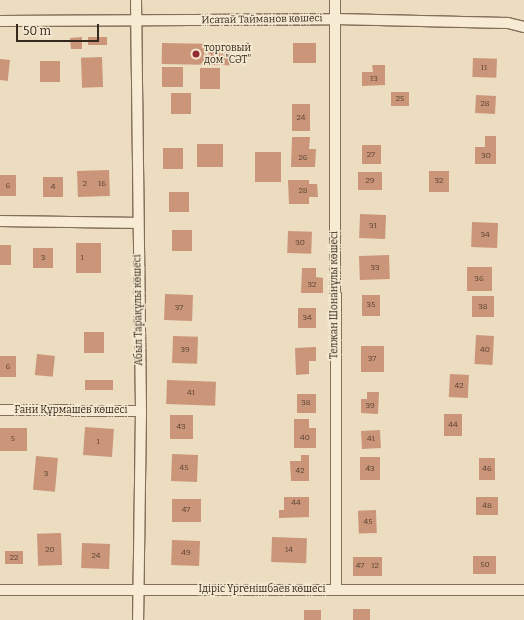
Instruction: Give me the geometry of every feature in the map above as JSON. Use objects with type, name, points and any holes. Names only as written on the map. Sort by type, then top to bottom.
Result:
[{"type":"street","name":"Абыл Тарақұлы көшесі","points":[[136,0],[137,223],[141,411],[138,620]]},
{"type":"street","name":"Телжан Шонанұлы көшесі","points":[[335,0],[336,590]]},
{"type":"street","name":"Исатай Тайманов көшесі","points":[[0,20],[136,21],[335,19],[508,23],[524,27]]},
{"type":"street","points":[[0,221],[137,223]]},
{"type":"street","name":"Ғани Құрмашев көшесі","points":[[0,410],[141,411]]},
{"type":"street","name":"Ідіріс Үргенішбаев көшесі","points":[[0,590],[524,590]]},
{"type":"building","points":[[82,37],[82,49],[71,49],[70,38]]},
{"type":"building","points":[[88,37],[107,37],[107,45],[88,45]]},
{"type":"building","name":"торговый дом \"СӘТ\"","points":[[162,43],[230,44],[230,65],[162,64]]},
{"type":"building","points":[[293,43],[316,43],[316,63],[293,63]]},
{"type":"building","points":[[102,57],[103,87],[82,88],[81,58]]},
{"type":"building","points":[[473,58],[497,59],[496,78],[472,77]]},
{"type":"building","points":[[0,59],[10,60],[8,81],[0,80]]},
{"type":"building","points":[[40,61],[60,61],[60,82],[40,82]]},
{"type":"building","points":[[372,65],[385,65],[385,85],[362,86],[362,72],[373,72]]},
{"type":"building","points":[[162,67],[183,67],[183,87],[162,87]]},
{"type":"building","points":[[200,68],[220,68],[220,89],[200,89]]},
{"type":"building","points":[[391,92],[409,92],[409,106],[391,106]]},
{"type":"building","points":[[171,93],[191,93],[191,114],[171,114]]},
{"type":"building","points":[[476,95],[496,96],[495,114],[475,113]]},
{"type":"building","points":[[292,104],[310,104],[310,131],[292,131]]},
{"type":"building","points":[[485,136],[496,136],[496,164],[475,164],[475,147],[485,147]]},
{"type":"building","points":[[292,137],[310,137],[309,149],[316,149],[315,167],[291,167]]},
{"type":"building","points":[[197,144],[223,144],[223,167],[197,167]]},
{"type":"building","points":[[362,145],[381,145],[381,164],[362,164]]},
{"type":"building","points":[[163,148],[183,148],[183,169],[163,169]]},
{"type":"building","points":[[255,152],[281,152],[281,182],[255,182]]},
{"type":"building","points":[[109,170],[110,196],[78,197],[77,171]]},
{"type":"building","points":[[429,171],[449,171],[449,192],[429,192]]},
{"type":"building","points":[[358,172],[382,172],[382,190],[358,190]]},
{"type":"building","points":[[0,175],[16,175],[16,196],[0,196]]},
{"type":"building","points":[[43,177],[63,177],[63,197],[43,197]]},
{"type":"building","points":[[288,180],[309,180],[309,184],[317,184],[318,197],[309,197],[309,204],[289,204]]},
{"type":"building","points":[[169,192],[189,192],[189,212],[169,212]]},
{"type":"building","points":[[360,214],[386,215],[385,239],[359,238]]},
{"type":"building","points":[[472,222],[498,223],[497,248],[471,247]]},
{"type":"building","points":[[172,230],[192,230],[192,251],[172,251]]},
{"type":"building","points":[[288,231],[312,232],[311,254],[287,253]]},
{"type":"building","points":[[76,243],[101,243],[101,273],[76,273]]},
{"type":"building","points":[[0,245],[11,245],[11,265],[0,265]]},
{"type":"building","points":[[33,248],[53,248],[53,268],[33,268]]},
{"type":"building","points":[[389,255],[390,279],[360,280],[359,256]]},
{"type":"building","points":[[467,267],[492,267],[492,291],[467,291]]},
{"type":"building","points":[[302,268],[316,268],[316,277],[323,278],[323,293],[301,293]]},
{"type":"building","points":[[165,294],[193,295],[192,321],[164,320]]},
{"type":"building","points":[[362,295],[380,295],[380,316],[362,316]]},
{"type":"building","points":[[472,296],[494,296],[494,317],[472,317]]},
{"type":"building","points":[[298,308],[316,308],[316,328],[298,328]]},
{"type":"building","points":[[84,332],[104,332],[104,353],[84,353]]},
{"type":"building","points":[[476,335],[494,336],[492,365],[474,364]]},
{"type":"building","points":[[173,336],[198,337],[197,364],[172,363]]},
{"type":"building","points":[[361,346],[384,346],[384,372],[361,372]]},
{"type":"building","points":[[316,347],[316,361],[309,361],[309,374],[296,375],[295,348]]},
{"type":"building","points":[[37,354],[55,356],[53,377],[35,375]]},
{"type":"building","points":[[0,356],[16,356],[16,377],[0,377]]},
{"type":"building","points":[[450,374],[469,375],[468,398],[449,397]]},
{"type":"building","points":[[85,380],[113,380],[113,390],[85,390]]},
{"type":"building","points":[[167,380],[216,382],[215,406],[166,404]]},
{"type":"building","points":[[367,392],[379,392],[378,414],[361,413],[361,399],[367,399]]},
{"type":"building","points":[[297,394],[316,394],[316,413],[297,413]]},
{"type":"building","points":[[444,414],[462,414],[462,436],[444,436]]},
{"type":"building","points":[[170,415],[193,415],[193,439],[170,439]]},
{"type":"building","points":[[294,419],[309,419],[309,428],[316,428],[316,448],[294,448]]},
{"type":"building","points":[[85,427],[114,429],[112,457],[83,455]]},
{"type":"building","points":[[0,428],[27,428],[27,451],[0,451]]},
{"type":"building","points":[[380,430],[381,448],[362,449],[361,431]]},
{"type":"building","points":[[172,454],[198,455],[197,482],[171,481]]},
{"type":"building","points":[[301,455],[309,455],[309,481],[291,481],[290,461],[301,461]]},
{"type":"building","points":[[36,456],[58,458],[55,492],[33,490]]},
{"type":"building","points":[[360,457],[380,457],[380,480],[360,480]]},
{"type":"building","points":[[479,458],[495,458],[495,480],[479,480]]},
{"type":"building","points":[[284,497],[309,497],[309,517],[279,518],[279,510],[284,510]]},
{"type":"building","points":[[476,497],[498,497],[498,515],[476,515]]},
{"type":"building","points":[[172,499],[201,499],[201,522],[172,522]]},
{"type":"building","points":[[376,510],[377,533],[359,534],[358,511]]},
{"type":"building","points":[[61,533],[62,565],[38,566],[37,534]]},
{"type":"building","points":[[272,537],[307,538],[306,563],[271,562]]},
{"type":"building","points":[[172,540],[200,541],[199,566],[171,565]]},
{"type":"building","points":[[82,543],[110,544],[109,569],[81,568]]},
{"type":"building","points":[[5,551],[23,551],[23,564],[5,564]]},
{"type":"building","points":[[473,556],[496,556],[496,574],[473,574]]},
{"type":"building","points":[[353,557],[382,557],[382,576],[353,576]]},
{"type":"building","points":[[353,609],[370,609],[370,620],[353,620]]},
{"type":"building","points":[[304,610],[321,610],[321,620],[304,620]]},
{"type":"place","name":"торговый дом \"СӘТ\"","points":[[196,54]]}]
